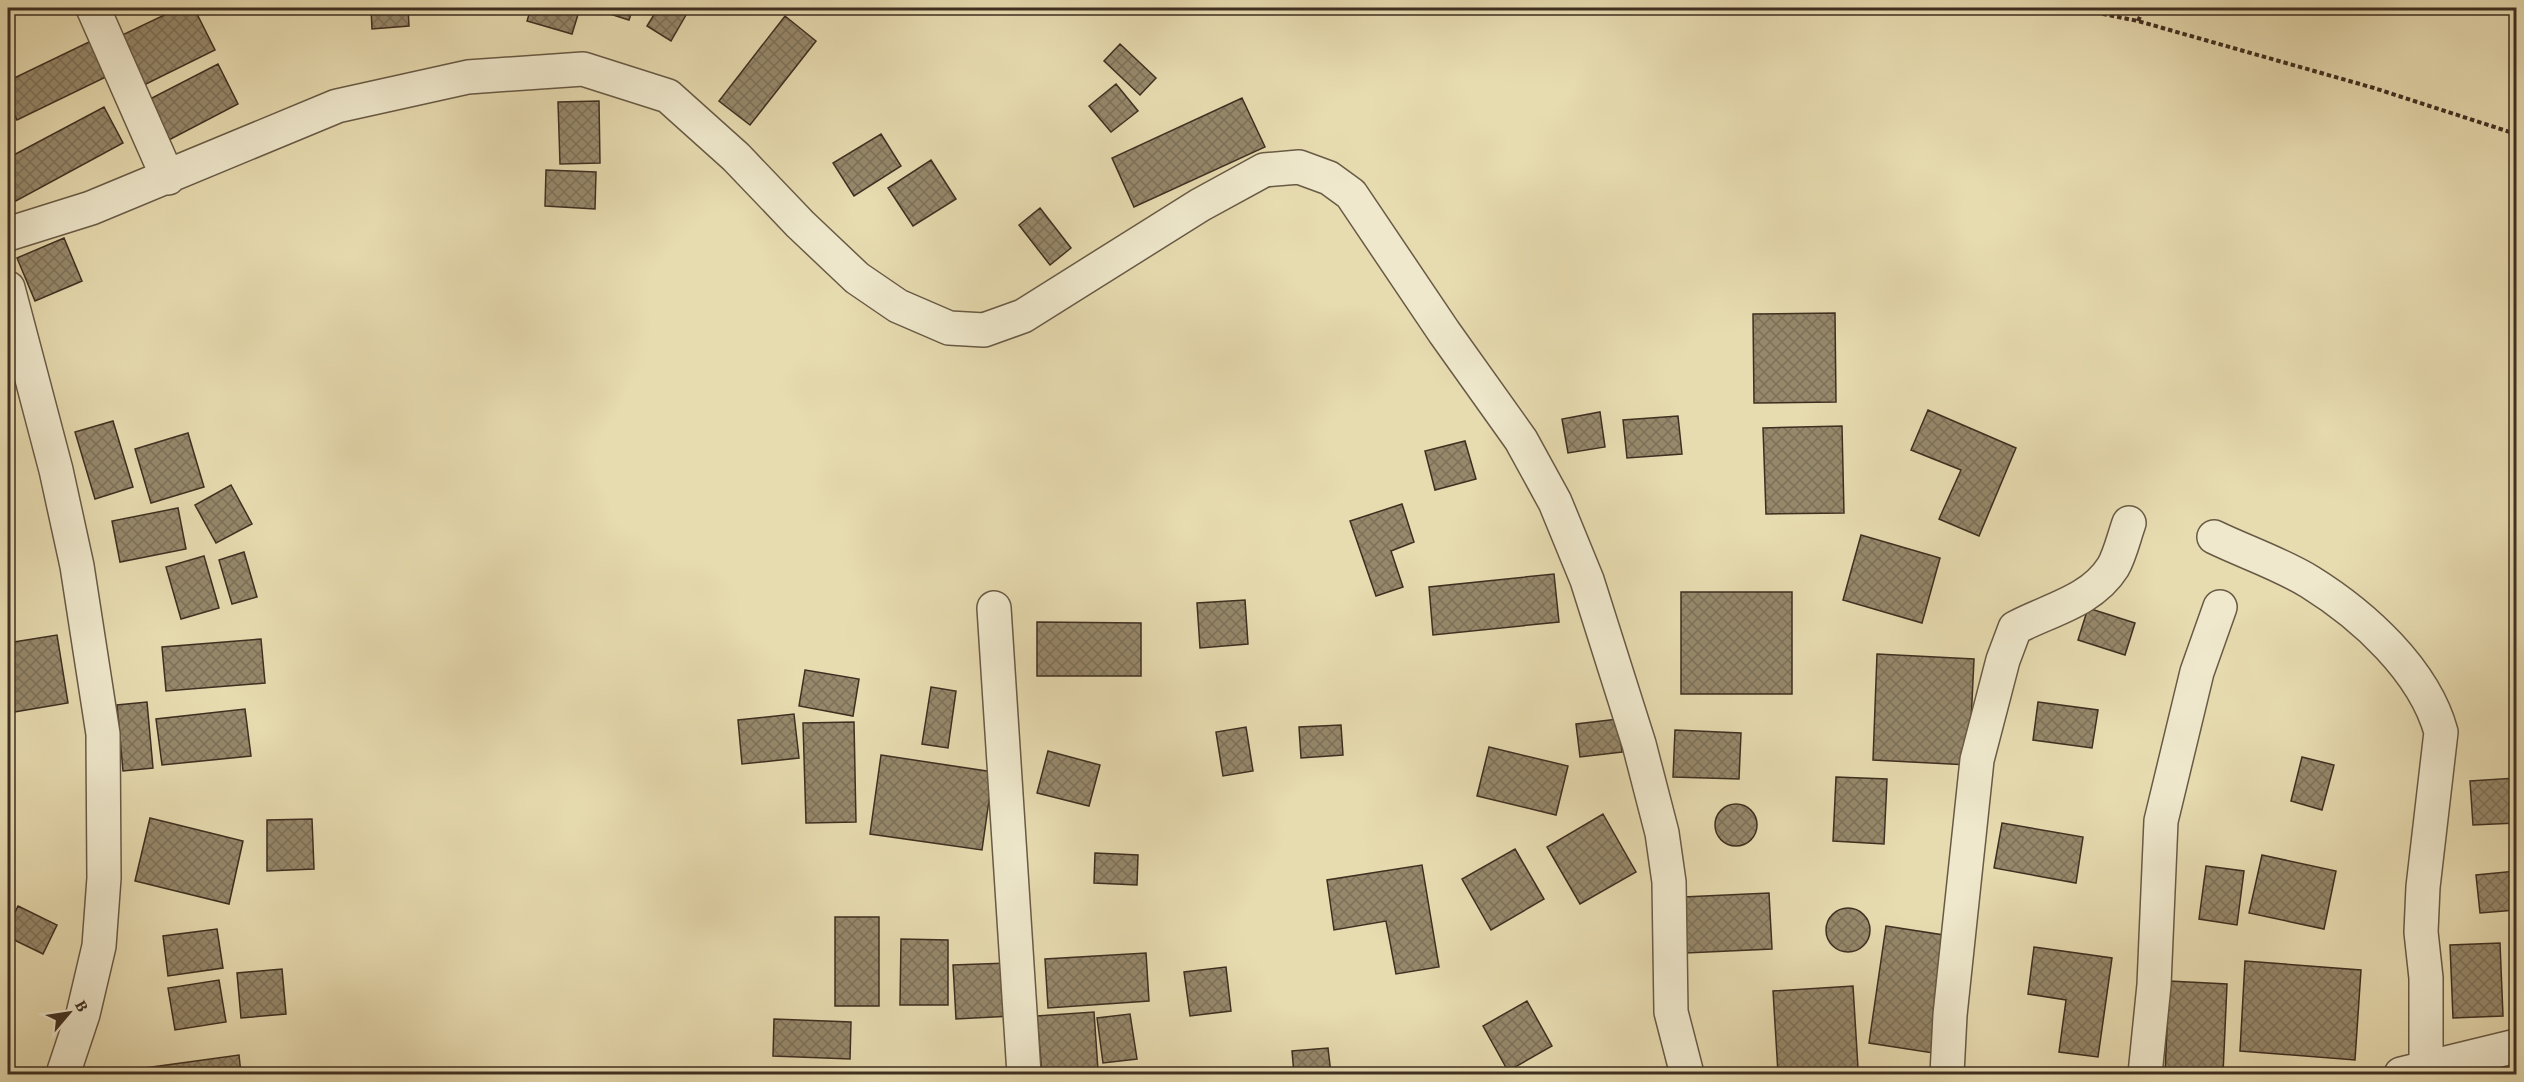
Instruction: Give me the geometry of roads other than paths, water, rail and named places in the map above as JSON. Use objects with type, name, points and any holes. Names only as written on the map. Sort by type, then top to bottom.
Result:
[{"type":"street","points":[[93,8],[168,178]]},
{"type":"street","points":[[8,234],[80,212],[168,178],[299,120],[366,98],[468,78],[584,69],[668,96],[736,157],[800,224],[857,278],[898,306],[949,328],[984,330],[1023,316],[1200,205],[1264,170],[1299,167],[1329,178],[1351,194],[1444,332],[1521,440],[1555,502],[1587,580],[1639,744],[1662,833],[1669,882],[1671,1012],[1687,1074]]},
{"type":"street","points":[[8,288],[51,447],[73,544],[103,734],[104,878],[99,946],[83,1014],[63,1074]]},
{"type":"street","points":[[1947,1074],[1950,1015],[1970,809],[1977,760],[2003,660],[2015,628],[2038,615],[2068,606],[2113,567],[2129,523]]},
{"type":"street","points":[[2214,537],[2309,581],[2342,605],[2388,645],[2414,678],[2436,714],[2441,732],[2422,910],[2414,1071],[2517,1046]]},
{"type":"street","points":[[2145,1074],[2154,985],[2157,868],[2161,821],[2197,672],[2220,607]]},
{"type":"street","points":[[994,608],[1024,1074]]}]
